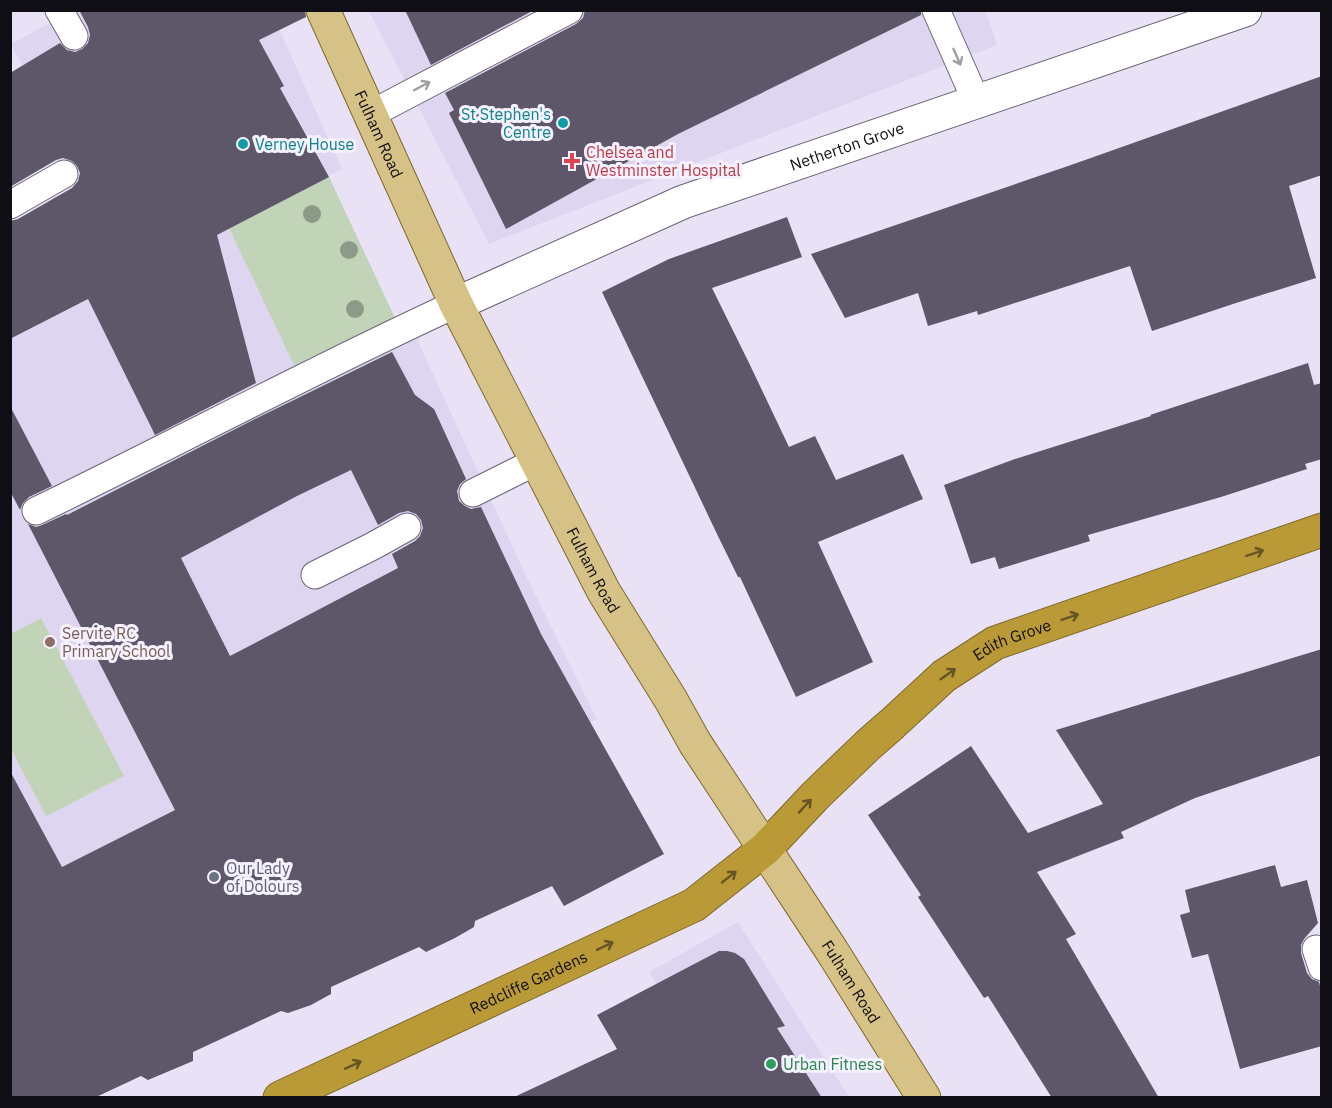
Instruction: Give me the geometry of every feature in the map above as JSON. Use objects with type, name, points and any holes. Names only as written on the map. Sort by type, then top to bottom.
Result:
[{"type":"highway","name":"Edith Grove","points":[[765,849],[845,766],[944,676],[995,643],[1322,530]]},
{"type":"highway","name":"Redcliffe Gardens","points":[[302,1093],[693,905],[765,849]]},
{"type":"main road","name":"Fulham Road","points":[[323,10],[456,304],[604,592],[696,743],[832,951],[924,1098]]},
{"type":"street","name":"Netherton Grove","points":[[456,304],[683,202],[1245,10]]},
{"type":"lane","points":[[59,10],[74,36]]},
{"type":"lane","points":[[371,114],[569,10]]},
{"type":"lane","points":[[936,10],[977,103]]},
{"type":"lane","points":[[10,205],[64,174]]},
{"type":"lane","points":[[36,511],[138,462],[385,336],[456,304]]},
{"type":"lane","points":[[473,493],[537,461]]},
{"type":"lane","points":[[315,575],[407,527]]},
{"type":"shaded area","points":[[72,11],[271,11],[342,169],[221,231],[329,177],[395,318],[416,337],[528,580],[597,719],[403,817],[175,810],[11,893],[11,339],[140,273],[11,45]]},
{"type":"shaded area","name":"Chelsea and Westminster Hospital","points":[[369,11],[986,11],[997,45],[489,244]]},
{"type":"shaded area","points":[[738,922],[849,1097],[728,1097],[649,972]]},
{"type":"green space","points":[[329,177],[395,318],[294,365],[229,228]]},
{"type":"green space","points":[[41,618],[124,776],[46,816],[11,749],[11,634]]},
{"type":"building","points":[[79,10],[305,10],[306,17],[259,40],[284,86],[280,88],[329,177],[217,235],[256,383],[155,435],[88,299],[10,339],[10,221],[18,219],[72,188],[78,181],[80,173],[72,161],[63,158],[10,187],[10,73],[60,43],[67,50],[75,52],[82,49],[88,43],[90,35]]},
{"type":"building","points":[[405,10],[534,10],[431,65]]},
{"type":"building","points":[[585,10],[921,10],[921,15],[678,134],[506,229],[449,113],[454,110],[445,93],[576,24],[583,18]]},
{"type":"building","points":[[1322,76],[1322,175],[1289,186],[1316,278],[1152,331],[1130,266],[978,315],[977,311],[928,326],[918,293],[845,318],[811,254],[1071,165]]},
{"type":"building","points":[[787,217],[802,257],[712,288],[789,447],[815,436],[836,480],[903,454],[923,499],[818,542],[873,662],[796,697],[602,292],[669,259]]},
{"type":"building","points":[[392,352],[415,395],[434,409],[466,479],[457,491],[459,501],[471,509],[481,507],[541,634],[664,854],[564,906],[552,886],[475,921],[474,927],[426,952],[419,947],[331,987],[331,994],[311,1005],[288,1013],[281,1011],[193,1052],[193,1061],[148,1080],[141,1076],[94,1098],[10,1098],[10,771],[62,867],[175,810],[28,524],[36,527],[67,515]],"holes":[[[351,470],[378,525],[399,513],[408,511],[416,514],[421,520],[423,528],[420,536],[392,554],[398,568],[230,656],[181,558]]]},
{"type":"building","points":[[1308,363],[1314,385],[1322,383],[1322,459],[1305,464],[1307,469],[1221,497],[1088,535],[1090,541],[999,569],[995,557],[971,564],[944,485],[1015,459]]},
{"type":"building","points":[[10,406],[52,486],[29,497],[20,510],[10,491]]},
{"type":"building","points":[[1322,649],[1322,755],[1195,798],[1121,832],[1124,838],[1037,872],[1076,934],[1066,939],[1159,1098],[1052,1098],[988,996],[984,998],[918,897],[921,895],[868,815],[971,746],[1028,833],[1103,804],[1056,730]]},
{"type":"building","points":[[1275,865],[1281,887],[1307,880],[1318,923],[1304,939],[1301,953],[1307,973],[1319,982],[1322,993],[1322,1046],[1240,1069],[1208,954],[1192,958],[1180,915],[1190,912],[1185,890]]},
{"type":"building","points":[[719,951],[735,953],[744,959],[785,1026],[777,1028],[822,1098],[512,1098],[617,1049],[597,1015]]},
{"type":"place","name":"St Stephen's Centre","points":[[563,123]]},
{"type":"place","name":"Verney House","points":[[243,144]]},
{"type":"place","name":"Chelsea and Westminster Hospital","points":[[572,161]]},
{"type":"place","name":"Servite RC Primary School","points":[[50,642]]},
{"type":"place","name":"Our Lady of Dolours","points":[[214,877]]},
{"type":"place","name":"Urban Fitness","points":[[771,1064]]}]
